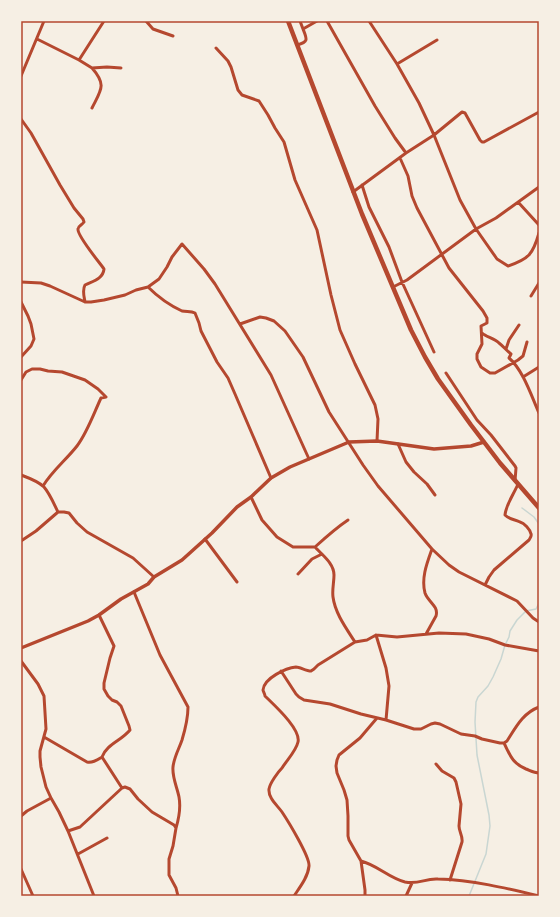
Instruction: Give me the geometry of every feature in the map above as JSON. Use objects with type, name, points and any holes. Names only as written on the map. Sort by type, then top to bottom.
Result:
[{"type":"highway","points":[[288,21],[354,192],[411,330],[438,379],[471,425],[500,463],[539,508]]},
{"type":"street","points":[[21,76],[44,21]]},
{"type":"street","points":[[79,60],[104,21]]},
{"type":"street","points":[[146,21],[154,29],[173,36]]},
{"type":"street","points":[[297,45],[306,41],[300,21]]},
{"type":"street","points":[[303,29],[317,21]]},
{"type":"street","points":[[327,21],[375,106],[406,153]]},
{"type":"street","points":[[369,21],[397,64],[419,102],[460,200],[476,229],[497,259],[508,266],[521,262],[531,254],[539,233]]},
{"type":"street","points":[[37,39],[54,49],[79,60],[92,68],[98,75],[102,87],[92,108]]},
{"type":"street","points":[[397,64],[437,40]]},
{"type":"street","points":[[216,48],[231,67],[238,90],[242,95],[260,102],[284,142],[295,180],[317,230],[340,330],[375,405],[378,419],[377,441]]},
{"type":"street","points":[[92,68],[121,68]]},
{"type":"street","points":[[354,192],[406,153],[434,135],[462,112],[465,113],[482,142],[539,112]]},
{"type":"street","points":[[21,119],[31,133],[74,208],[83,219],[84,222],[79,227],[78,234],[104,269],[104,274],[101,277],[85,285],[83,290],[84,302]]},
{"type":"street","points":[[400,158],[408,176],[412,196],[417,208],[450,268],[487,318],[487,323],[482,326],[482,344],[477,354],[481,367],[490,373],[495,373],[523,356],[528,342]]},
{"type":"street","points":[[362,185],[369,206],[389,246],[402,282],[434,352]]},
{"type":"street","points":[[393,287],[443,254],[476,229],[496,218],[539,187]]},
{"type":"street","points":[[518,202],[539,225]]},
{"type":"street","points":[[21,282],[41,283],[84,302],[104,300],[148,287],[159,279],[172,257],[182,244],[215,284],[271,375],[309,459]]},
{"type":"street","points":[[531,296],[539,283]]},
{"type":"street","points":[[148,287],[171,306],[195,313],[201,331],[217,362],[228,378],[271,478]]},
{"type":"street","points":[[21,302],[31,324],[34,339],[31,346],[21,357]]},
{"type":"street","points":[[240,324],[260,317],[274,322],[285,331],[303,357],[330,412],[363,465],[378,486],[432,549],[459,572],[517,601],[533,618],[539,622]]},
{"type":"street","points":[[506,349],[509,340],[519,325]]},
{"type":"street","points":[[482,333],[485,336],[491,337],[511,354],[509,358],[514,362],[523,377],[539,413]]},
{"type":"street","points":[[523,377],[539,367]]},
{"type":"street","points":[[21,380],[26,372],[32,369],[62,372],[85,380],[106,397],[101,398],[82,439],[73,451],[50,475],[43,486]]},
{"type":"street","points":[[446,373],[477,420],[492,435],[515,466],[517,482],[505,515],[508,519],[523,524],[531,533],[530,540],[494,570],[485,585]]},
{"type":"street","points":[[471,425],[477,420]]},
{"type":"street","points":[[21,648],[88,621],[121,599],[148,584],[154,577],[182,560],[237,507],[251,497],[271,478],[290,467],[349,442],[377,441],[434,449],[471,446],[484,442]]},
{"type":"street","points":[[398,444],[406,462],[427,484],[435,495]]},
{"type":"street","points":[[21,474],[43,486],[58,512]]},
{"type":"street","points":[[251,497],[262,520],[277,537],[293,547],[315,547],[338,526],[348,520]]},
{"type":"street","points":[[21,541],[36,531],[58,512],[69,513],[87,532],[133,558],[154,577]]},
{"type":"street","points":[[205,539],[237,582]]},
{"type":"street","points":[[315,547],[329,562],[332,568],[334,573],[333,597],[336,608],[341,620],[355,642]]},
{"type":"street","points":[[426,634],[437,612],[436,608],[427,597],[425,589],[424,572],[432,549]]},
{"type":"street","points":[[298,574],[312,559],[322,554]]},
{"type":"street","points":[[134,592],[160,655],[188,706],[182,740],[174,758],[173,765],[173,772],[180,799],[180,811],[169,858],[169,875],[176,888],[178,896]]},
{"type":"street","points":[[44,737],[91,763],[102,757],[104,752],[112,743],[127,734],[130,730],[121,706],[108,696],[104,689],[104,683],[114,646],[99,615]]},
{"type":"street","points":[[294,896],[302,884],[310,865],[303,847],[283,813],[272,800],[269,789],[296,747],[298,735],[293,726],[265,696],[263,690],[268,681],[281,671],[297,667],[311,671],[355,642],[367,640],[376,635],[397,637],[439,633],[466,634],[489,639],[505,645],[539,651]]},
{"type":"street","points":[[376,635],[390,686],[386,720]]},
{"type":"street","points":[[21,660],[38,684],[44,696],[46,729],[40,750],[41,767],[46,787],[68,831],[94,896]]},
{"type":"street","points":[[281,671],[296,694],[304,700],[330,704],[414,729],[421,729],[431,724],[438,723],[461,734],[504,743]]},
{"type":"street","points":[[504,743],[521,720],[529,712],[539,707]]},
{"type":"street","points":[[365,896],[361,861],[348,836],[347,800],[337,773],[336,766],[339,755],[360,738],[377,718]]},
{"type":"street","points":[[504,743],[515,763],[539,773]]},
{"type":"street","points":[[102,757],[122,788]]},
{"type":"street","points":[[436,764],[442,771],[454,778],[458,788],[460,800],[459,830],[462,842],[450,880]]},
{"type":"street","points":[[68,831],[80,827],[122,788],[126,787],[130,789],[152,812],[176,828]]},
{"type":"street","points":[[21,816],[27,811],[51,798]]},
{"type":"street","points":[[78,854],[107,838]]},
{"type":"street","points":[[361,861],[374,866],[394,878],[412,883],[432,879],[450,880],[494,885],[522,894],[539,896]]},
{"type":"street","points":[[21,869],[33,896]]},
{"type":"street","points":[[21,883],[26,881]]},
{"type":"street","points":[[407,896],[412,883]]},
{"type":"waterway","points":[[522,508],[534,517],[539,524]]},
{"type":"waterway","points":[[469,896],[486,854],[490,826],[477,755],[475,722],[476,702],[493,677],[501,659],[510,631],[517,620],[526,611],[536,609],[539,603]]}]
